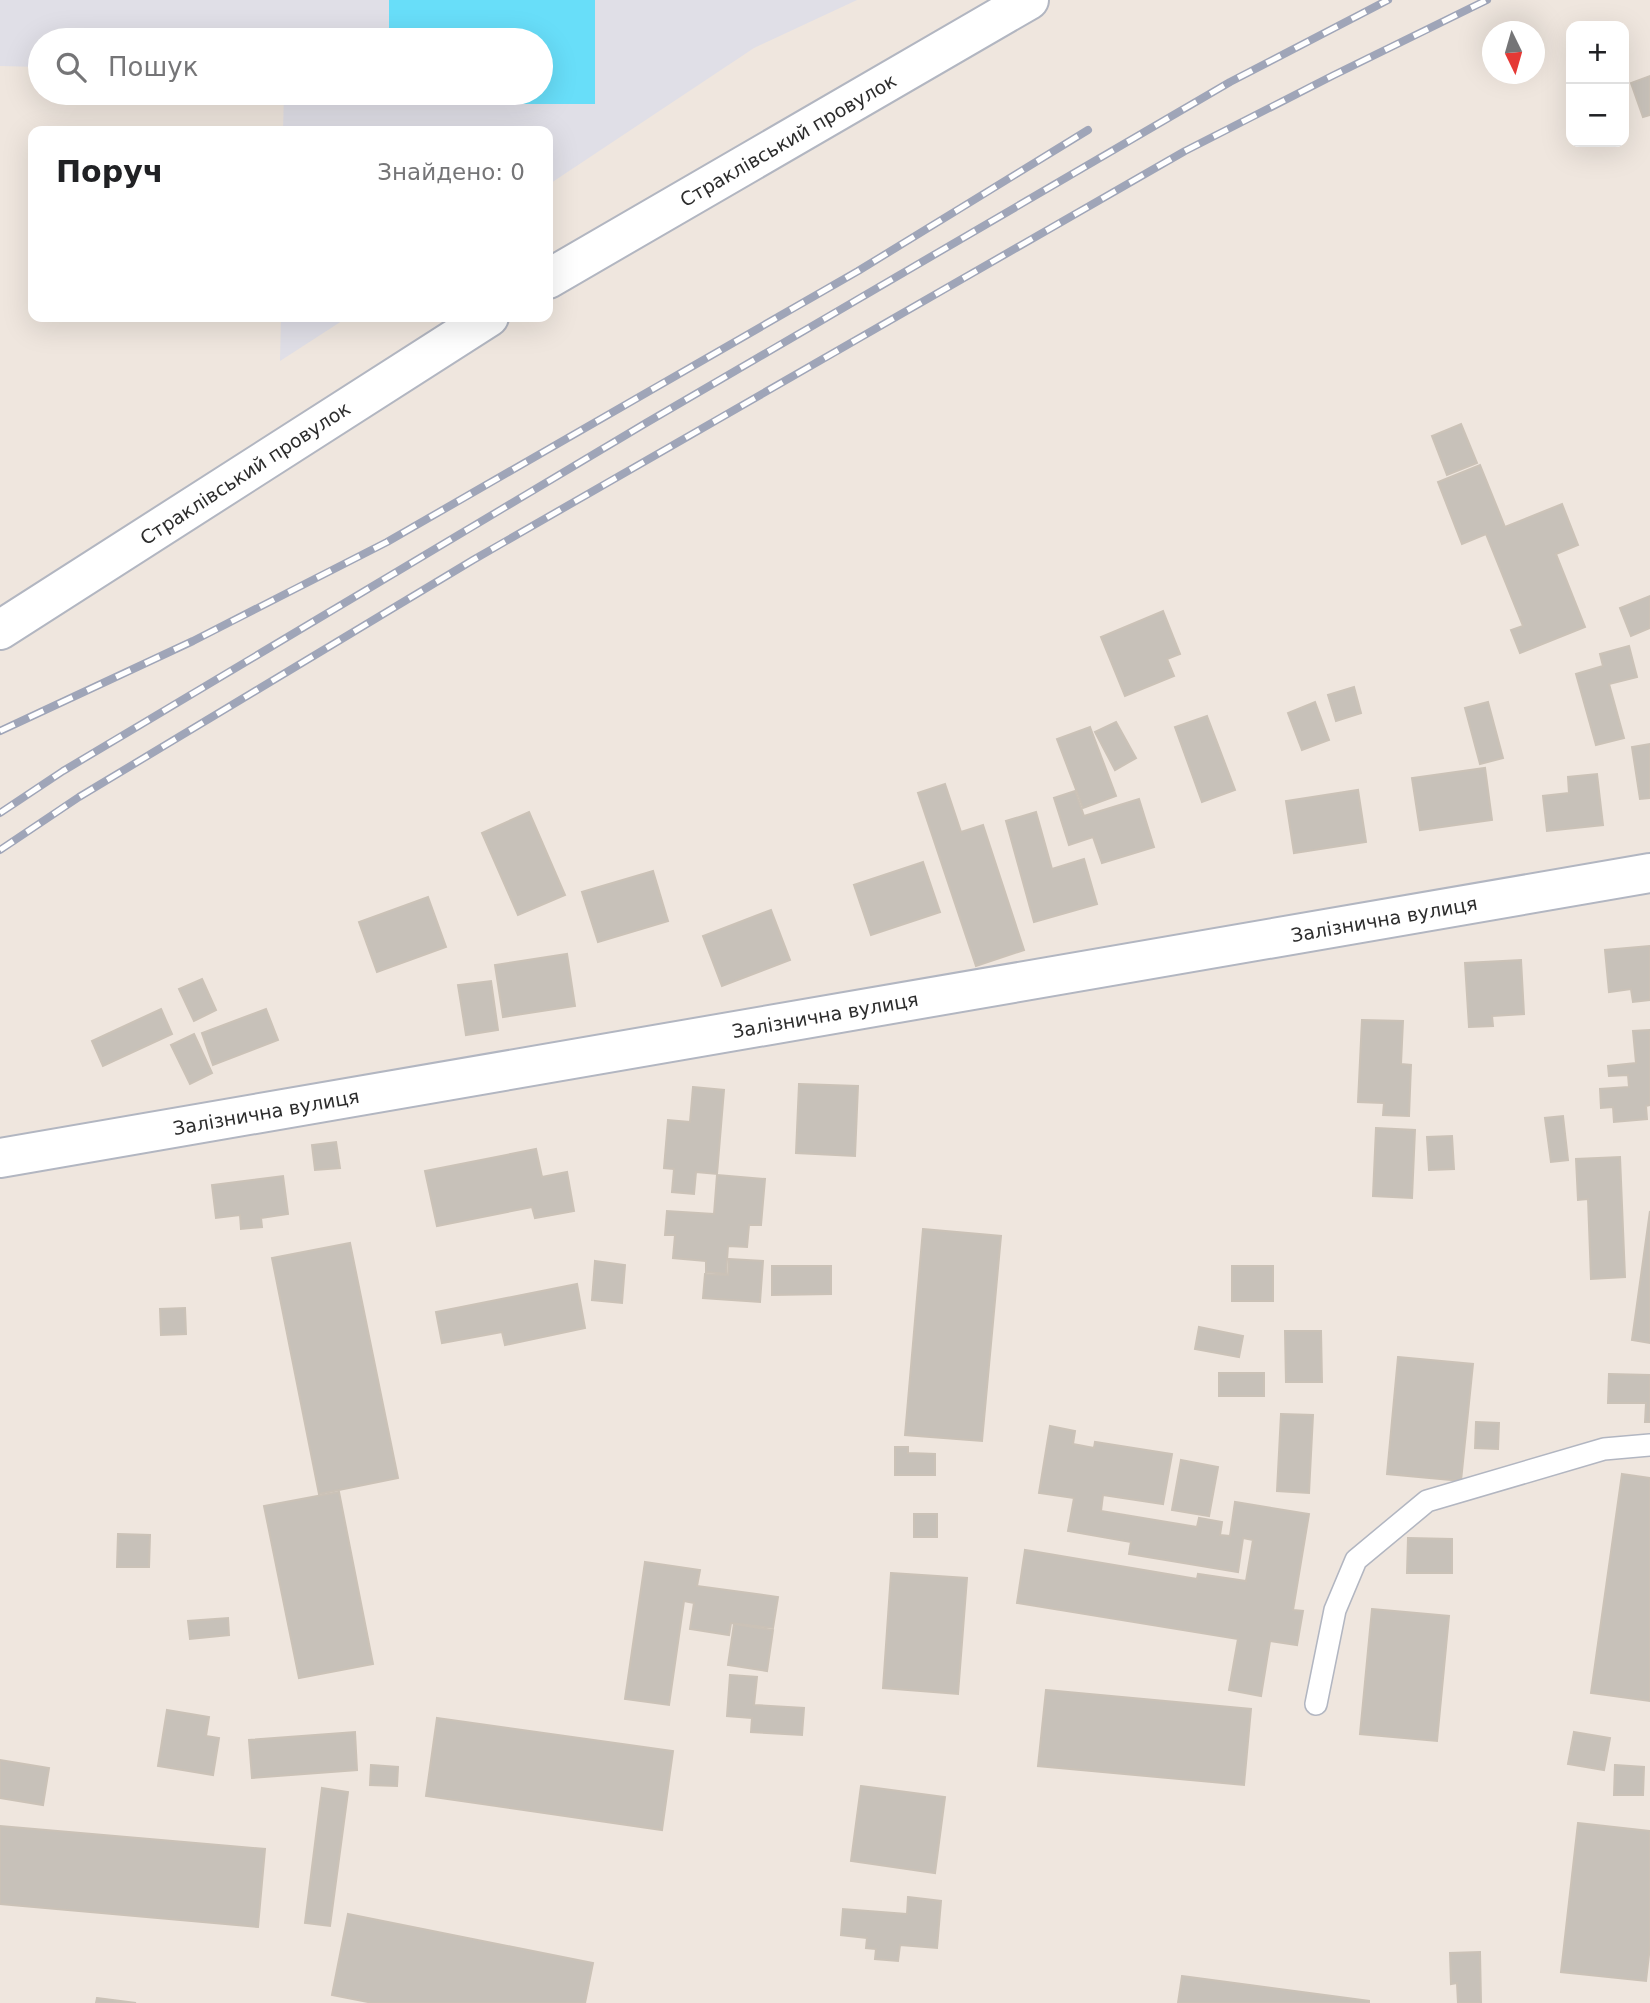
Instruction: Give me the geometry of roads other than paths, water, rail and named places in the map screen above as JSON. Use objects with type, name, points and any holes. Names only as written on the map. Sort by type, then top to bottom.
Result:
[{"type":"street","name":"Страклівський провулок","points":[[553,276],[1029,0]]},
{"type":"street","name":"Страклівський провулок","points":[[0,630],[481,322]]},
{"type":"street","name":"Залізнична вулиця","points":[[0,1158],[1650,873]]},
{"type":"lane","points":[[1316,1704],[1335,1610],[1356,1560],[1427,1501],[1604,1449],[1650,1445]]},
{"type":"water","points":[[389,0],[595,0],[595,104],[553,104],[553,28],[389,28]]},
{"type":"railway","points":[[0,813],[63,771],[646,423],[1230,82],[1388,0]]},
{"type":"railway","points":[[0,850],[79,797],[473,560],[1185,151],[1487,0]]},
{"type":"railway","points":[[0,731],[193,641],[387,542],[858,271],[1088,130]]}]
